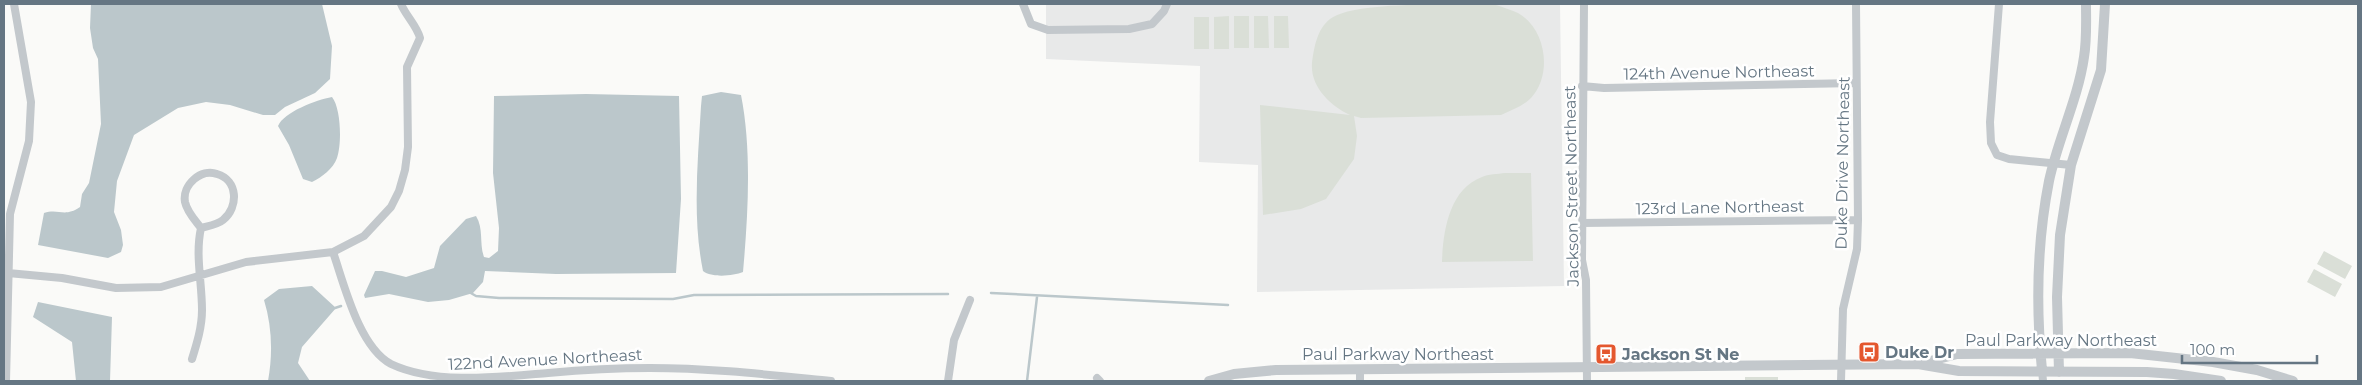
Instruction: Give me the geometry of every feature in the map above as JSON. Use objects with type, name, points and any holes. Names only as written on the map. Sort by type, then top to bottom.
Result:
[{"type":"street","points":[[6,381],[10,214],[29,141],[31,102],[14,4]]},
{"type":"street","points":[[8,273],[62,278],[116,288],[161,287],[246,262],[333,252],[364,236],[391,207],[399,192],[405,170],[408,147],[407,67],[420,38],[418,31],[406,16],[401,4]]},
{"type":"street","points":[[1023,4],[1031,24],[1048,30],[1130,29],[1141,27],[1152,24],[1158,19],[1167,4]]},
{"type":"street","name":"Jackson Street Northeast","points":[[1584,4],[1582,260],[1586,280],[1587,368]]},
{"type":"street","name":"Duke Drive Northeast","points":[[1841,381],[1843,308],[1856,249],[1858,220],[1856,4]]},
{"type":"street","points":[[1998,4],[1990,122],[1991,143],[1997,155],[2009,159],[2072,165]]},
{"type":"street","points":[[2043,381],[2039,304],[2041,241],[2046,200],[2054,162],[2083,63],[2086,4]]},
{"type":"street","points":[[2060,377],[2057,297],[2060,235],[2072,165],[2101,70],[2105,4]]},
{"type":"street","name":"124th Avenue Northeast","points":[[1582,86],[1604,88],[1856,83]]},
{"type":"street","points":[[203,173],[216,173],[228,180],[234,192],[234,203],[228,215],[221,222],[201,228],[190,214],[185,201],[186,190],[192,180],[203,173]]},
{"type":"street","name":"123rd Lane Northeast","points":[[1582,223],[1858,220]]},
{"type":"street","points":[[192,359],[202,322],[198,242],[201,228]]},
{"type":"street","name":"122nd Avenue Northeast","points":[[333,252],[365,338],[390,364],[412,371],[440,377],[469,379],[566,371],[648,368],[714,370],[831,381]]},
{"type":"street","points":[[948,381],[954,340],[970,300]]},
{"type":"street","name":"Paul Parkway Northeast","points":[[1918,364],[1957,354],[2130,353],[2174,356],[2257,370],[2293,381]]},
{"type":"street","name":"Paul Parkway Northeast","points":[[1210,381],[1234,374],[1276,370],[1918,364],[1959,371],[2042,370],[2060,377],[2147,372],[2222,381]]},
{"type":"street","points":[[1586,381],[1587,368]]},
{"type":"street","points":[[1360,370],[1360,381]]},
{"type":"shaded area","points":[[91,4],[322,4],[332,46],[330,79],[315,93],[285,107],[275,115],[263,115],[230,105],[206,102],[178,108],[134,135],[117,181],[114,212],[121,230],[123,245],[121,252],[108,258],[38,245],[44,213],[70,212],[80,207],[82,194],[89,183],[101,124],[98,59],[93,48],[90,28]]},
{"type":"shaded area","points":[[1046,4],[1560,4],[1564,286],[1257,292],[1258,165],[1199,162],[1200,66],[1046,59]]},
{"type":"shaded area","points":[[1435,4],[1496,5],[1518,13],[1528,20],[1540,41],[1544,65],[1542,77],[1538,88],[1528,101],[1501,115],[1361,118],[1354,116],[1357,136],[1354,159],[1326,199],[1301,209],[1263,215],[1260,105],[1350,115],[1323,95],[1314,80],[1312,72],[1317,39],[1322,28],[1330,19],[1342,13],[1384,6]]},
{"type":"shaded area","points":[[1229,16],[1229,49],[1214,49],[1214,17]]},
{"type":"shaded area","points":[[1234,16],[1249,16],[1249,48],[1234,48]]},
{"type":"shaded area","points":[[1254,16],[1268,16],[1269,48],[1254,48]]},
{"type":"shaded area","points":[[1274,16],[1288,16],[1289,48],[1274,48]]},
{"type":"shaded area","points":[[1194,17],[1209,17],[1209,49],[1194,49]]},
{"type":"shaded area","points":[[721,92],[741,95],[748,160],[743,272],[723,276],[712,275],[703,271],[697,209],[697,168],[702,96]]},
{"type":"shaded area","points":[[586,94],[679,96],[681,199],[676,273],[556,274],[485,271],[483,282],[473,293],[449,300],[428,302],[389,294],[365,298],[364,295],[375,271],[406,277],[434,268],[440,246],[466,219],[476,216],[481,231],[484,257],[489,258],[498,251],[499,228],[493,173],[494,96]]},
{"type":"shaded area","points":[[332,97],[339,117],[339,152],[330,169],[312,182],[303,179],[289,145],[278,126],[281,121],[294,111]]},
{"type":"shaded area","points":[[1505,173],[1531,173],[1533,261],[1442,262],[1446,225],[1455,201],[1462,191],[1482,177]]},
{"type":"shaded area","points":[[2324,251],[2352,266],[2345,279],[2317,264]]},
{"type":"shaded area","points":[[2314,269],[2342,284],[2335,297],[2307,282]]},
{"type":"shaded area","points":[[312,286],[336,308],[302,347],[298,363],[310,381],[268,381],[271,361],[271,340],[264,300],[279,289]]},
{"type":"shaded area","points":[[38,302],[112,317],[110,381],[76,381],[72,342],[33,317]]},
{"type":"shaded area","points":[[1745,377],[1778,377],[1778,381],[1745,381]]},
{"type":"waterway","points":[[469,292],[476,296],[499,298],[673,299],[694,295],[948,294]]},
{"type":"waterway","points":[[991,293],[1228,305]]},
{"type":"waterway","points":[[1027,381],[1037,297]]},
{"type":"waterway","points":[[335,308],[341,306]]},
{"type":"place","name":"Duke Dr","points":[[1869,352]]},
{"type":"place","name":"Jackson St Ne","points":[[1606,354]]}]
